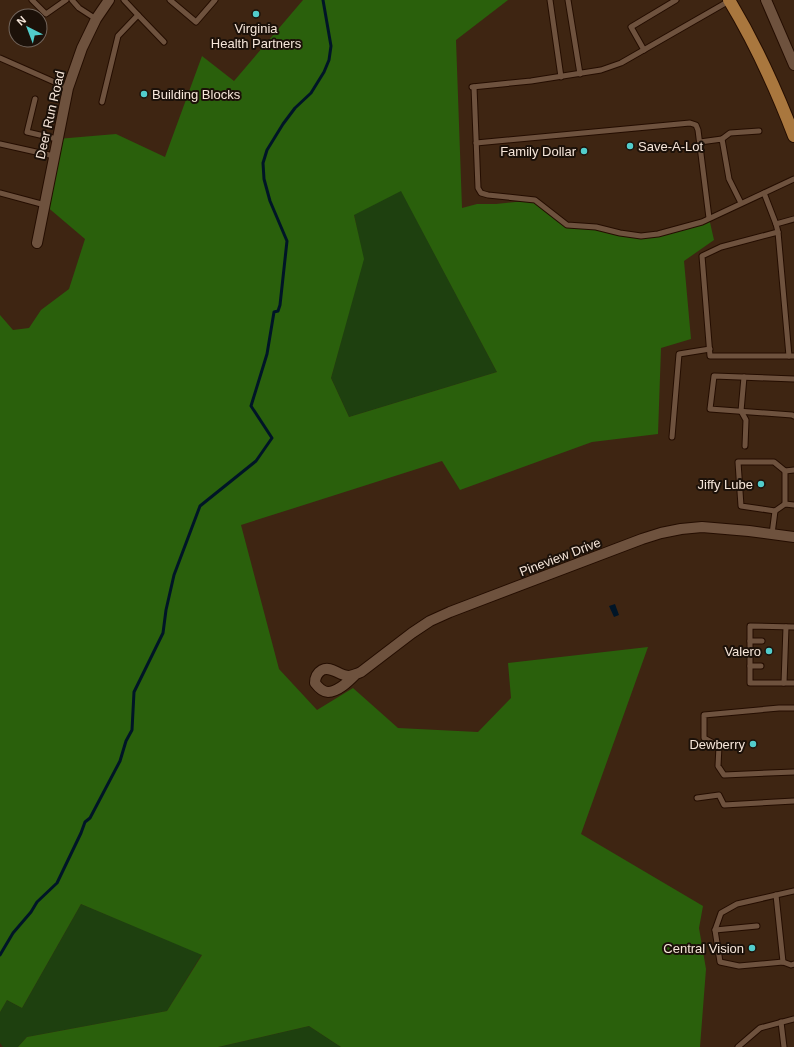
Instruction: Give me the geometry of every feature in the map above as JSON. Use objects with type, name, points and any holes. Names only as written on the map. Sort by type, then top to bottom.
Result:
[{"type":"main road","points":[[730,0],[765,66],[794,136]]},
{"type":"street","name":"Deer Run Road","points":[[38,243],[57,138],[68,88],[82,48],[96,19],[109,0]]},
{"type":"street","points":[[766,0],[794,66]]},
{"type":"street","name":"Pineview Drive","points":[[355,674],[361,672],[412,633],[450,612],[642,539],[668,531],[702,527],[794,537]]},
{"type":"lane","points":[[32,0],[46,14],[66,0]]},
{"type":"lane","points":[[72,0],[79,8],[96,19]]},
{"type":"lane","points":[[124,0],[164,42]]},
{"type":"lane","points":[[170,0],[196,22],[215,0]]},
{"type":"lane","points":[[550,0],[561,77]]},
{"type":"lane","points":[[568,0],[580,74]]},
{"type":"lane","points":[[644,50],[631,27],[676,0]]},
{"type":"lane","points":[[730,0],[621,63],[601,70],[531,81],[472,87],[478,188],[481,193],[488,195],[535,200],[567,225],[596,227],[641,236],[658,234],[702,222],[794,179]]},
{"type":"lane","points":[[102,102],[118,36],[138,15]]},
{"type":"lane","points":[[0,58],[68,88]]},
{"type":"lane","points":[[34,99],[27,132],[57,138]]},
{"type":"lane","points":[[476,143],[690,123],[696,125],[698,130],[710,218]]},
{"type":"lane","points":[[700,142],[722,139],[730,133],[759,131]]},
{"type":"lane","points":[[722,139],[729,179],[741,204]]},
{"type":"lane","points":[[0,144],[54,156]]},
{"type":"lane","points":[[0,193],[45,205]]},
{"type":"lane","points":[[764,193],[778,232],[792,356],[710,356],[702,256],[722,247],[778,232]]},
{"type":"lane","points":[[776,224],[794,219]]},
{"type":"lane","points":[[672,437],[679,354],[710,348]]},
{"type":"lane","points":[[794,379],[714,376],[710,408],[794,416]]},
{"type":"lane","points":[[744,377],[741,411],[746,420],[745,446]]},
{"type":"lane","points":[[794,470],[785,471],[774,462],[738,462],[741,506],[775,511],[785,504],[794,505]]},
{"type":"lane","points":[[785,471],[785,504]]},
{"type":"lane","points":[[772,534],[775,511]]},
{"type":"lane","points":[[794,627],[750,626],[750,683],[794,684]]},
{"type":"lane","points":[[784,683],[782,666],[783,640],[786,626]]},
{"type":"lane","points":[[750,640],[762,640]]},
{"type":"lane","points":[[750,666],[761,666]]},
{"type":"lane","points":[[794,708],[704,715],[704,738],[718,746],[718,766],[724,775],[794,772]]},
{"type":"lane","points":[[697,798],[718,795],[724,805],[794,801]]},
{"type":"lane","points":[[794,892],[737,904],[721,913],[715,930],[720,962],[739,966],[783,962],[791,965],[794,964]]},
{"type":"lane","points":[[776,895],[783,962]]},
{"type":"lane","points":[[715,930],[757,926]]},
{"type":"lane","points":[[738,1047],[760,1028],[794,1019]]},
{"type":"lane","points":[[781,1022],[784,1047]]},
{"type":"green space","points":[[303,0],[508,0],[456,40],[462,208],[477,204],[496,204],[535,200],[567,225],[641,236],[709,218],[714,240],[684,261],[691,339],[661,348],[658,434],[592,442],[460,490],[442,461],[241,525],[279,669],[317,710],[353,688],[398,728],[478,732],[511,698],[508,663],[648,647],[581,834],[703,906],[699,928],[706,969],[700,1047],[341,1047],[309,1026],[218,1047],[18,1047],[27,1037],[167,1011],[202,955],[81,904],[22,1008],[7,1000],[0,1012],[0,315],[13,330],[29,328],[41,310],[69,289],[85,239],[45,205],[57,139],[116,134],[165,157],[202,56],[234,81]],"holes":[[[401,191],[497,372],[349,417],[331,378],[364,259],[354,215]]]},
{"type":"green space","points":[[401,190],[497,372],[349,417],[331,378],[363,259],[354,214]]},
{"type":"green space","points":[[81,904],[202,954],[167,1011],[27,1037],[18,1047],[3,1047],[0,1043],[0,1012],[7,1000],[22,1008]]},
{"type":"green space","points":[[309,1026],[341,1047],[218,1047]]},
{"type":"water","points":[[615,604],[619,615],[614,617],[609,606]]},
{"type":"waterway","points":[[0,955],[13,933],[31,912],[37,902],[57,883],[85,822],[90,818],[120,761],[126,741],[132,730],[134,692],[163,633],[166,610],[174,575],[200,506],[256,461],[272,438],[251,406],[267,354],[274,312],[278,311],[280,305],[287,241],[270,201],[264,179],[263,163],[267,150],[283,124],[295,108],[311,93],[324,72],[329,60],[331,46],[323,0]]},
{"type":"place","name":"Virginia Health Partners","points":[[256,14]]},
{"type":"place","name":"Building Blocks","points":[[144,94]]},
{"type":"place","name":"Save-A-Lot","points":[[630,146]]},
{"type":"place","name":"Family Dollar","points":[[584,151]]},
{"type":"place","name":"Jiffy Lube","points":[[761,484]]},
{"type":"place","name":"Valero","points":[[769,651]]},
{"type":"place","name":"Dewberry","points":[[753,744]]},
{"type":"place","name":"Central Vision","points":[[752,948]]}]
